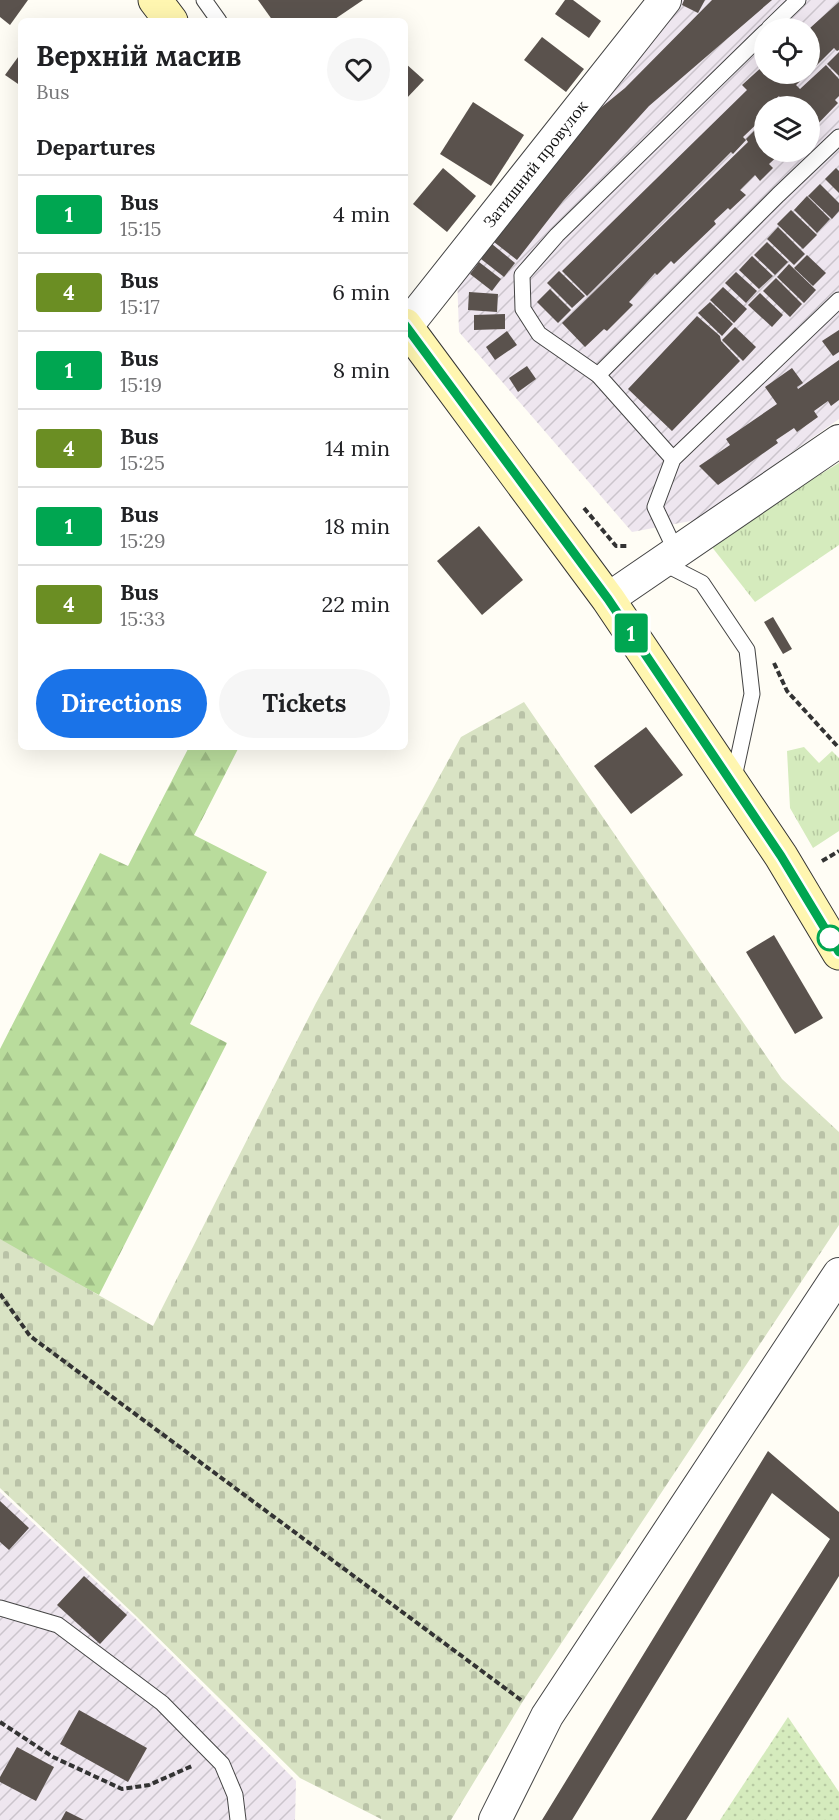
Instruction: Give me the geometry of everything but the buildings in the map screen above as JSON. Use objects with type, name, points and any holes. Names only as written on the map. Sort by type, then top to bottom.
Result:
[{"type":"main road","points":[[155,0],[169,18]]},
{"type":"main road","points":[[408,330],[608,599],[781,856],[839,952]]},
{"type":"street","name":"Затишний провулок","points":[[408,322],[664,0]]},
{"type":"street","points":[[608,599],[839,441]]},
{"type":"street","points":[[495,1820],[547,1716],[839,1274]]},
{"type":"lane","points":[[204,0],[217,18]]},
{"type":"lane","points":[[779,18],[798,0]]},
{"type":"lane","points":[[673,459],[598,375],[539,334],[523,309],[522,275],[557,235],[754,43]]},
{"type":"lane","points":[[598,375],[839,137]]},
{"type":"lane","points":[[733,784],[752,694],[747,650],[702,583],[670,556],[672,543],[655,507],[673,459],[839,300]]},
{"type":"lane","points":[[0,1608],[58,1625],[162,1703],[222,1764],[235,1795],[238,1820]]},
{"type":"path","points":[[816,865],[839,850]]},
{"type":"path","points":[[0,1294],[30,1336],[529,1707],[547,1716]]},
{"type":"path","points":[[0,1722],[53,1757],[122,1789],[149,1785],[188,1766],[222,1764]]},
{"type":"shaded area","points":[[670,0],[839,0],[839,419],[696,520],[632,532],[459,332],[457,275]]},
{"type":"shaded area","points":[[0,1492],[134,1617],[296,1781],[295,1820],[0,1820]]},
{"type":"green space","points":[[839,463],[839,545],[755,602],[708,542]]},
{"type":"green space","points":[[524,702],[782,1079],[839,1132],[839,1225],[523,1701],[451,1820],[383,1820],[300,1778],[136,1616],[0,1488],[0,1239],[153,1326],[316,1003],[461,737]]},
{"type":"green space","points":[[804,747],[819,763],[832,751],[839,758],[839,831],[813,848],[790,808],[787,751]]},
{"type":"green space","points":[[187,750],[237,750],[194,835],[267,872],[190,1024],[227,1043],[99,1295],[0,1244],[0,1049],[100,853],[128,866]]},
{"type":"green space","points":[[788,1717],[839,1792],[839,1820],[720,1820]]},
{"type":"bus line","name":"1","points":[[408,329],[608,599],[781,856],[839,952]]}]
